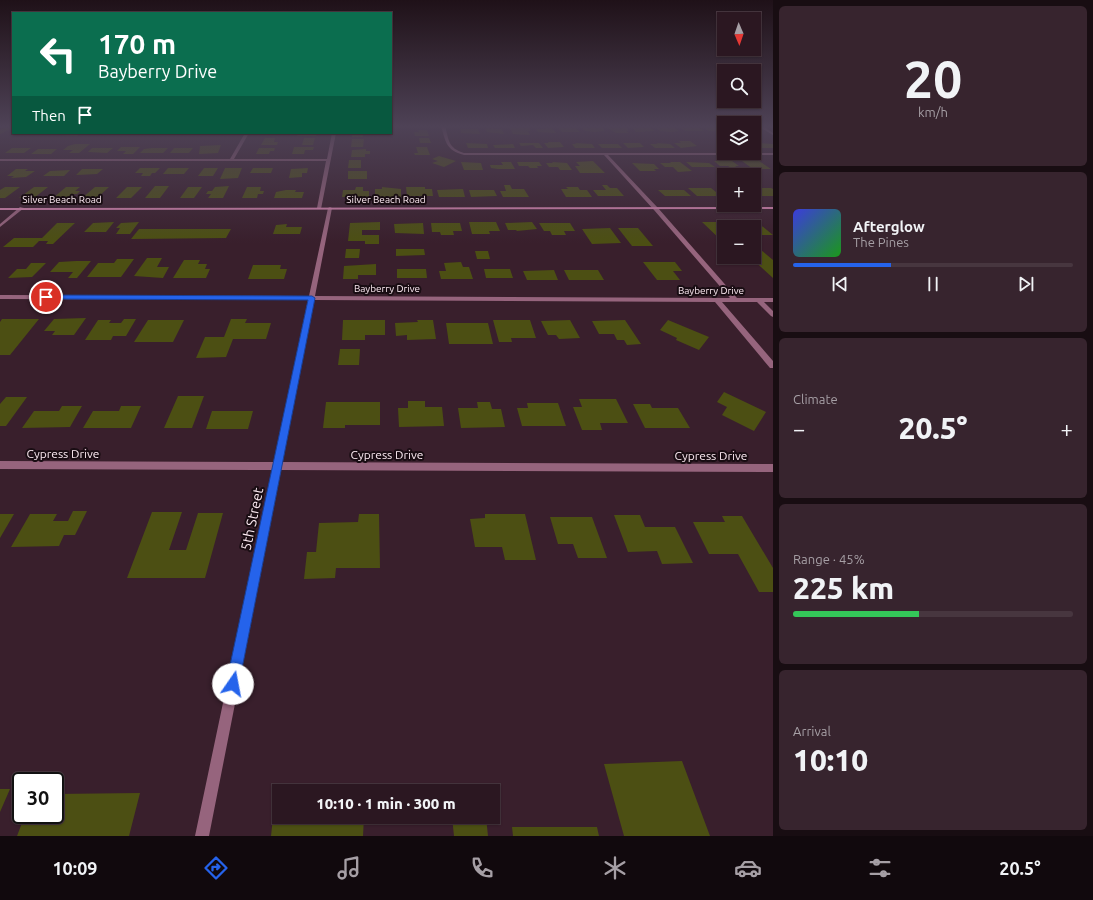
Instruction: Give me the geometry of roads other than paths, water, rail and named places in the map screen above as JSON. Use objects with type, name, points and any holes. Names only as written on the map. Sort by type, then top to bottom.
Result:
[{"type":"street","points":[[319,208],[327,165]]},
{"type":"street","points":[[615,165],[736,300]]},
{"type":"street","points":[[0,226],[22,208]]},
{"type":"street","name":"5th Street","points":[[202,836],[330,208]]},
{"type":"street","name":"Silver Beach Road","points":[[0,209],[773,208]]},
{"type":"street","name":"Bayberry Drive","points":[[0,297],[773,300]]},
{"type":"street","points":[[716,300],[773,366]]},
{"type":"street","points":[[759,300],[773,315]]},
{"type":"street","name":"Cypress Drive","points":[[0,465],[773,468]]}]
